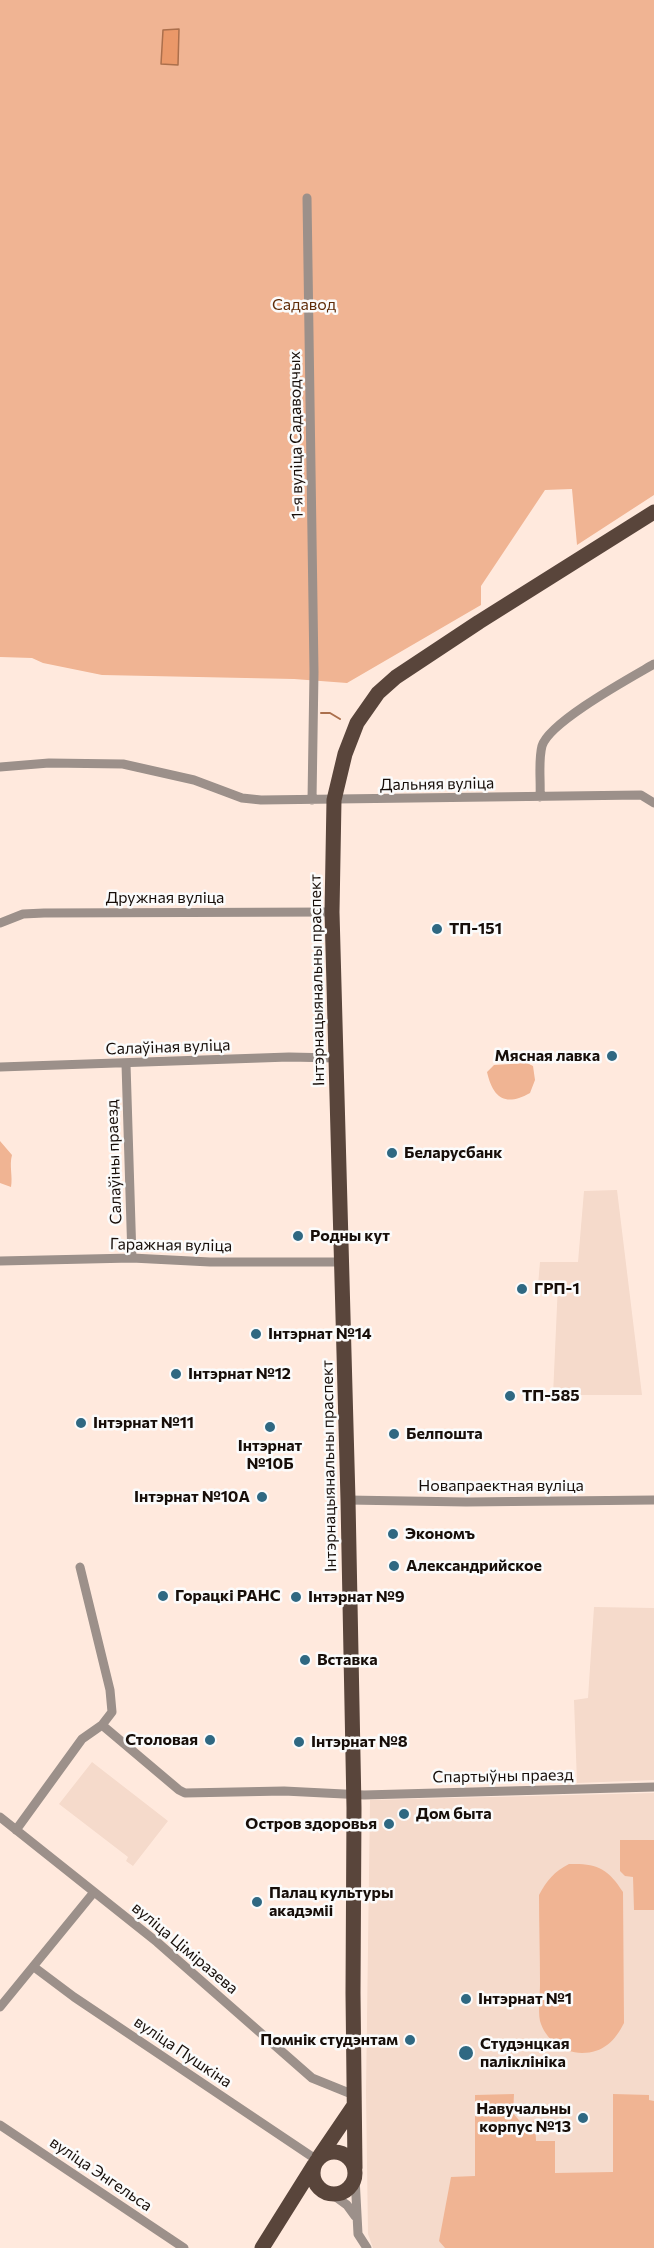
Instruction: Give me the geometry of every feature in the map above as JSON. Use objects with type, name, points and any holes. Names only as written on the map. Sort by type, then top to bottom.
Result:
[{"type":"main road","name":"Інтэрнацыянальны праспект","points":[[355,2173],[353,1795],[348,1500],[332,912],[334,800],[345,754],[357,723],[378,693],[396,677],[479,622],[654,512]]},
{"type":"main road","points":[[261,2248],[353,2101]]},
{"type":"main road","points":[[292,2200],[310,2190],[326,2192],[345,2191],[351,2186],[355,2173],[351,2160],[339,2152],[325,2154],[317,2161],[313,2176],[326,2192]]},
{"type":"street","name":"1-я вуліца Садаводчых","points":[[307,198],[314,672],[312,800]]},
{"type":"street","points":[[540,797],[541,748],[546,736],[601,694],[654,664]]},
{"type":"street","name":"Дальняя вуліца","points":[[0,767],[49,763],[123,764],[194,780],[242,798],[334,800],[641,795],[654,803]]},
{"type":"street","name":"Дружная вуліца","points":[[0,923],[23,915],[44,913],[332,912]]},
{"type":"street","name":"Салаўіная вуліца","points":[[0,1068],[289,1057],[336,1058]]},
{"type":"street","name":"Салаўіны праезд","points":[[126,1064],[132,1258]]},
{"type":"street","name":"Гаражная вуліца","points":[[0,1261],[132,1258],[210,1262],[342,1262]]},
{"type":"street","name":"Новапраектная вуліца","points":[[348,1500],[466,1502],[654,1500]]},
{"type":"street","points":[[16,1830],[82,1739],[102,1725],[111,1712],[110,1690],[80,1567]]},
{"type":"street","name":"Спартыўны праезд","points":[[102,1725],[185,1793],[284,1791],[353,1795],[654,1787]]},
{"type":"street","name":"вуліца Ціміразева","points":[[0,1817],[196,1975],[312,2078],[353,2101]]},
{"type":"street","points":[[0,2007],[94,1892]]},
{"type":"street","name":"вуліца Пушкіна","points":[[34,1967],[74,1997],[317,2161]]},
{"type":"street","name":"вуліца Энгельса","points":[[0,2125],[184,2248]]},
{"type":"street","points":[[355,2173],[358,2243],[367,2248]]},
{"type":"street","points":[[326,2192],[347,2205],[356,2218]]},
{"type":"shaded area","points":[[179,29],[178,65],[161,64],[163,30]]},
{"type":"shaded area","points":[[617,1190],[642,1395],[553,1395],[558,1284],[538,1285],[540,1262],[578,1262],[584,1191]]},
{"type":"shaded area","points":[[594,1607],[654,1608],[654,1780],[577,1783],[574,1700],[588,1698]]},
{"type":"shaded area","points":[[92,1762],[168,1821],[133,1866],[126,1861],[128,1857],[59,1804]]},
{"type":"shaded area","points":[[654,1793],[654,2248],[373,2248],[368,2234],[366,2092],[370,1800]]},
{"type":"green space","name":"Садавод","points":[[0,0],[654,0],[654,495],[577,545],[572,489],[545,490],[481,586],[481,605],[347,683],[294,679],[102,675],[43,663],[32,658],[0,657]]},
{"type":"green space","points":[[527,1063],[533,1066],[535,1080],[530,1093],[514,1099],[501,1098],[493,1088],[487,1072],[494,1065]]},
{"type":"green space","points":[[0,1141],[12,1155],[11,1187],[0,1183]]},
{"type":"green space","points":[[620,1840],[654,1840],[654,1910],[634,1910],[633,1877],[625,1876],[620,1871]]},
{"type":"green space","points":[[569,1864],[594,1866],[606,1872],[623,1892],[624,2023],[608,2045],[596,2051],[582,2053],[568,2051],[550,2039],[542,2028],[539,2017],[539,1895],[551,1877]]},
{"type":"green space","points":[[514,2094],[513,2113],[523,2125],[535,2121],[536,2141],[555,2141],[555,2173],[613,2172],[613,2094],[649,2095],[649,2100],[654,2101],[654,2248],[445,2248],[439,2241],[451,2177],[475,2176],[475,2095]]},
{"type":"waterway","points":[[321,713],[330,713],[340,719]]},
{"type":"place","name":"ТП-151","points":[[437,929]]},
{"type":"place","name":"Мясная лавка","points":[[612,1056]]},
{"type":"place","name":"Беларусбанк","points":[[392,1153]]},
{"type":"place","name":"Родны кут","points":[[298,1236]]},
{"type":"place","name":"ГРП-1","points":[[522,1289]]},
{"type":"place","name":"Інтэрнат №14","points":[[256,1334]]},
{"type":"place","name":"Інтэрнат №12","points":[[176,1374]]},
{"type":"place","name":"ТП-585","points":[[510,1396]]},
{"type":"place","name":"Інтэрнат №11","points":[[81,1423]]},
{"type":"place","name":"Інтэрнат №10Б","points":[[270,1427]]},
{"type":"place","name":"Белпошта","points":[[394,1434]]},
{"type":"place","name":"Інтэрнат №10А","points":[[262,1497]]},
{"type":"place","name":"Экономъ","points":[[393,1534]]},
{"type":"place","name":"Александрийское","points":[[394,1566]]},
{"type":"place","name":"Горацкі РАНС","points":[[163,1596]]},
{"type":"place","name":"Інтэрнат №9","points":[[296,1597]]},
{"type":"place","name":"Вставка","points":[[305,1660]]},
{"type":"place","name":"Столовая","points":[[210,1740]]},
{"type":"place","name":"Інтэрнат №8","points":[[299,1742]]},
{"type":"place","name":"Дом быта","points":[[404,1814]]},
{"type":"place","name":"Остров здоровья","points":[[389,1824]]},
{"type":"place","name":"Палац культуры акадэміі","points":[[257,1902]]},
{"type":"place","name":"Інтэрнат №1","points":[[466,1999]]},
{"type":"place","name":"Помнік студэнтам","points":[[410,2040]]},
{"type":"place","name":"Студэнцкая паліклініка","points":[[466,2053]]},
{"type":"place","name":"Навучальны корпус №13","points":[[583,2118]]}]
